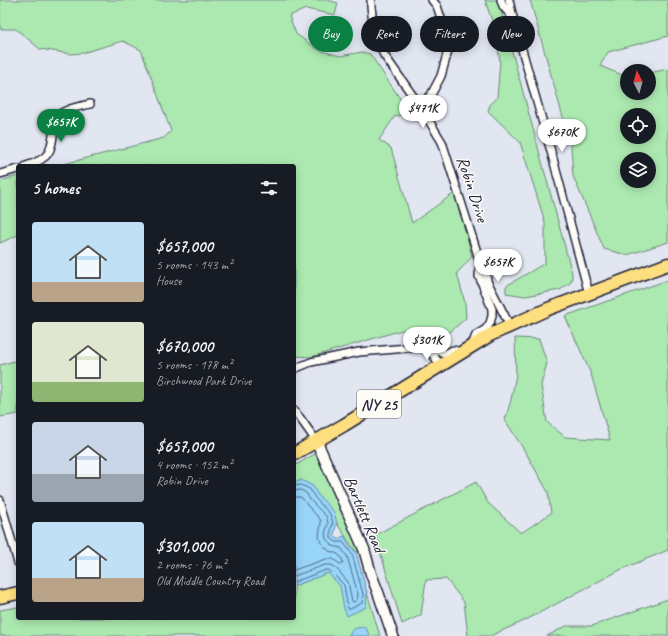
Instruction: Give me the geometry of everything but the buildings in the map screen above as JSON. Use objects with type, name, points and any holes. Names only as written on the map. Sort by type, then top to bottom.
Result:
[{"type":"main road","name":"NY 25","points":[[296,453],[344,426],[490,335],[548,309],[668,264]]},
{"type":"main road","points":[[0,598],[16,594]]},
{"type":"street","name":"Robin Drive","points":[[371,0],[374,32],[384,55],[420,106],[442,142],[480,264],[490,279],[496,298],[510,326]]},
{"type":"street","points":[[420,106],[431,95],[441,76],[448,51],[444,27],[437,6],[432,0]]},
{"type":"street","points":[[501,0],[503,6],[511,16]]},
{"type":"street","points":[[509,0],[513,16]]},
{"type":"street","points":[[513,0],[513,16]]},
{"type":"street","points":[[523,52],[589,294]]},
{"type":"street","points":[[32,164],[45,158],[50,153],[55,122],[58,116],[75,107],[90,104]]},
{"type":"street","points":[[0,174],[16,170]]},
{"type":"street","name":"Robin Drive","points":[[472,346],[476,335],[486,329],[492,316],[492,309],[479,276],[480,264]]},
{"type":"street","points":[[296,368],[311,362],[359,352],[420,347],[430,344],[434,345],[442,352],[447,353],[453,350],[462,352]]},
{"type":"street","points":[[420,347],[428,350],[434,355],[440,366]]},
{"type":"street","name":"Bartlett Road","points":[[296,413],[317,442],[364,549],[371,574],[393,636]]},
{"type":"street","points":[[0,500],[16,555]]},
{"type":"green space","points":[[0,0],[327,0],[338,3],[335,15],[306,9],[289,16],[296,34],[308,43],[308,52],[325,52],[340,56],[362,52],[370,54],[401,100],[408,115],[395,116],[379,140],[391,148],[412,223],[456,192],[472,257],[457,273],[465,303],[466,318],[449,333],[402,330],[311,357],[296,356],[296,164],[64,164],[164,138],[171,131],[141,50],[123,41],[82,53],[71,54],[40,49],[16,29],[0,29]]},
{"type":"green space","points":[[485,0],[498,0],[502,16],[490,16]]},
{"type":"green space","points":[[530,0],[668,0],[668,36],[608,52],[600,66],[620,74],[620,100],[656,100],[656,72],[668,69],[668,242],[627,255],[604,249],[573,176],[571,146]]},
{"type":"green space","points":[[498,52],[512,52],[572,273],[572,280],[570,283],[560,290],[525,296],[506,293],[506,286],[545,263],[545,222],[520,142],[488,111],[490,105],[497,98],[500,61]]},
{"type":"green space","points":[[16,177],[16,236],[0,243],[0,181]]},
{"type":"green space","points":[[668,280],[668,550],[620,570],[524,621],[490,636],[468,636],[464,602],[446,579],[426,580],[421,615],[402,624],[375,535],[476,482],[488,503],[521,533],[551,513],[548,492],[505,420],[516,375],[515,338],[539,339],[547,363],[541,385],[547,422],[565,437],[610,440],[591,374],[565,316]]},
{"type":"green space","points":[[16,361],[16,414],[0,417],[0,365]]},
{"type":"green space","points":[[320,451],[364,549],[356,552],[318,495],[296,484],[296,465]]},
{"type":"green space","points":[[357,559],[380,636],[0,636],[0,610],[16,607],[16,620],[296,620],[296,585],[328,573]]},
{"type":"green space","points":[[668,599],[668,636],[547,636],[566,626],[592,626]]},
{"type":"water","points":[[301,480],[313,486],[318,495],[334,512],[337,523],[334,536],[338,539],[344,536],[356,552],[367,593],[366,607],[347,616],[344,609],[340,586],[328,573],[296,585],[296,482]]},
{"type":"water","points":[[365,627],[370,636],[349,636],[352,630]]}]
